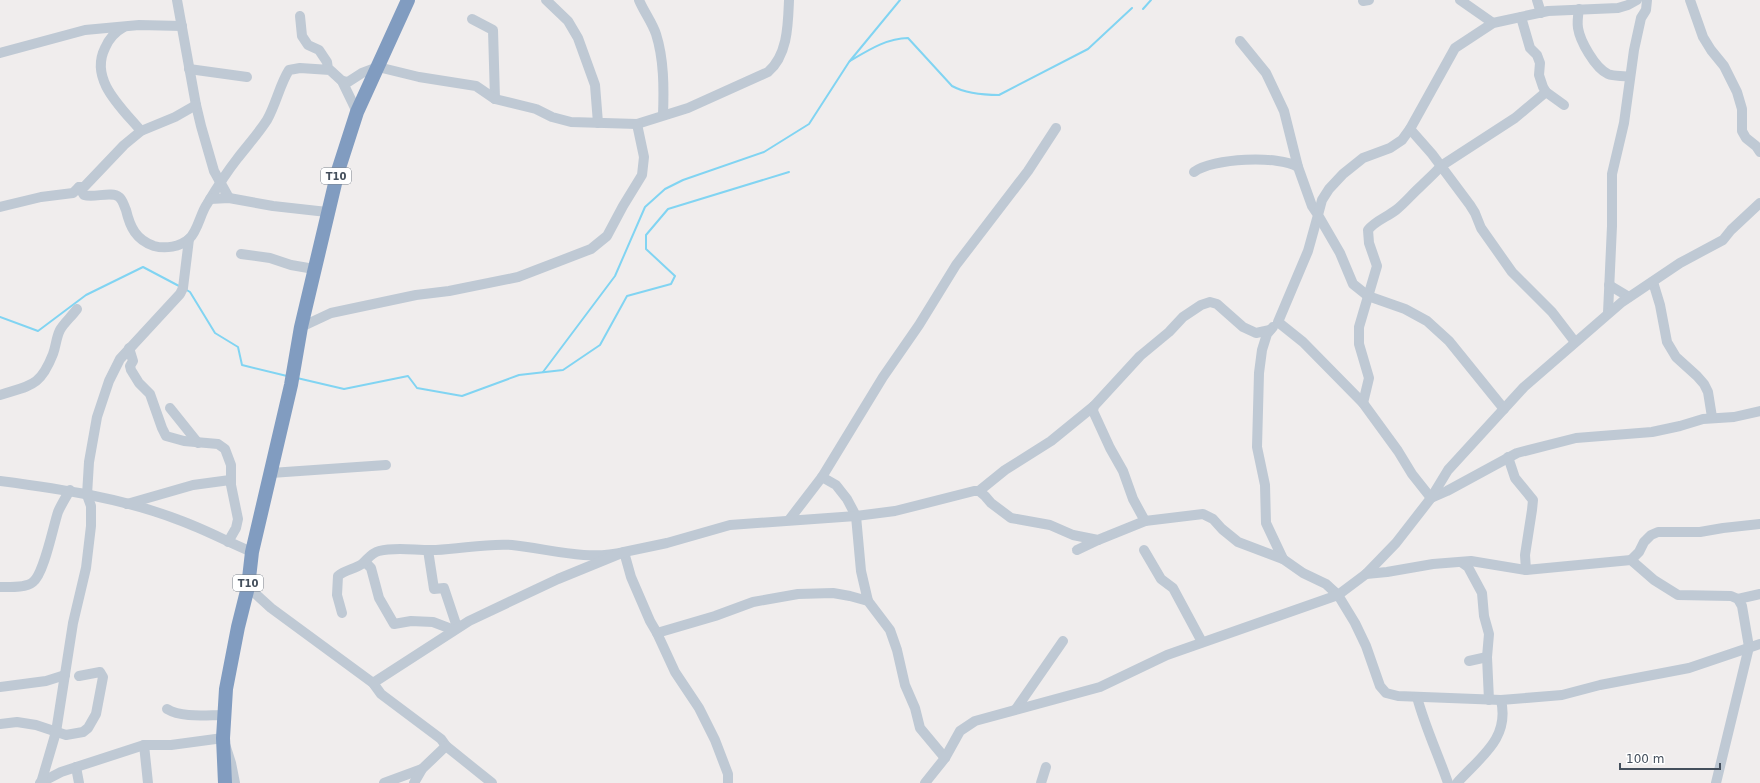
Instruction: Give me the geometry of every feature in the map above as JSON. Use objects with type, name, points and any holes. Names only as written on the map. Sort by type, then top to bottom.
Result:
[{"type":"highway","name":"T10","points":[[225,783],[222,738],[226,689],[238,627],[248,587],[252,552],[291,386],[294,360],[327,212],[338,171],[357,112],[408,0]]},
{"type":"street","points":[[177,0],[196,104],[209,156],[214,171],[229,198]]},
{"type":"street","points":[[546,0],[568,21],[578,38],[595,85],[598,123]]},
{"type":"street","points":[[639,0],[653,27],[660,48],[664,93],[663,115]]},
{"type":"street","points":[[342,81],[348,82],[362,74],[378,68],[419,77],[476,86],[495,99],[536,110],[552,117],[571,122],[637,124],[688,108],[768,72],[774,67],[780,58],[784,46],[789,0]]},
{"type":"street","points":[[1460,0],[1493,23]]},
{"type":"street","points":[[1537,0],[1540,13]]},
{"type":"street","points":[[1283,559],[1266,523],[1266,485],[1257,446],[1259,373],[1262,350],[1267,334],[1278,322],[1306,258],[1322,200],[1329,189],[1343,174],[1363,158],[1390,148],[1402,140],[1410,129],[1455,48],[1493,23],[1540,13],[1579,9],[1618,8],[1637,0]]},
{"type":"street","points":[[1608,313],[1612,226],[1612,174],[1624,123],[1630,77],[1641,18],[1646,10],[1647,0]]},
{"type":"street","points":[[1690,0],[1703,37],[1724,66],[1737,92],[1742,109],[1742,131],[1746,138],[1756,146],[1760,152]]},
{"type":"street","points":[[1579,9],[1577,22],[1580,33],[1597,66],[1607,74],[1630,77]]},
{"type":"street","points":[[300,16],[302,36],[308,45],[319,50],[327,62],[328,69]]},
{"type":"street","points":[[1521,17],[1530,48],[1537,55],[1540,63],[1540,81],[1546,92],[1564,104]]},
{"type":"street","points":[[472,19],[493,30],[495,99]]},
{"type":"street","points":[[0,53],[71,33],[125,26],[182,26]]},
{"type":"street","points":[[125,26],[117,31],[106,45],[102,55],[101,74],[108,90],[141,131]]},
{"type":"street","points":[[1240,41],[1266,73],[1284,111],[1298,167],[1312,206],[1340,253],[1353,284],[1368,296],[1405,309],[1427,321],[1449,341],[1504,409]]},
{"type":"street","points":[[41,783],[56,732],[73,623],[86,568],[91,511],[88,494],[89,462],[98,417],[112,373],[120,359],[129,348],[180,294],[183,288],[189,239],[194,232],[201,212],[220,183],[266,122],[274,108],[289,70],[300,68],[328,69],[342,81],[357,112]]},
{"type":"street","points":[[190,69],[248,77]]},
{"type":"street","points":[[1363,403],[1369,378],[1361,354],[1358,335],[1377,266],[1369,243],[1368,230],[1371,226],[1396,210],[1421,185],[1432,177],[1441,166],[1514,118],[1546,92]]},
{"type":"street","points":[[0,208],[27,200],[73,194],[79,187],[84,187],[124,145],[141,131],[175,117],[196,104]]},
{"type":"street","points":[[301,328],[332,313],[416,295],[449,291],[518,277],[591,249],[606,236],[642,176],[644,157],[637,124]]},
{"type":"street","points":[[789,520],[822,477],[883,377],[920,325],[956,265],[1028,171],[1056,128]]},
{"type":"street","points":[[1410,129],[1441,166],[1470,205],[1481,228],[1512,272],[1552,312],[1575,342]]},
{"type":"street","points":[[1194,172],[1198,169],[1224,161],[1282,161],[1298,167]]},
{"type":"street","points":[[79,187],[84,195],[88,196],[115,195],[120,197],[124,204],[133,232],[141,240],[148,244],[156,246],[171,246],[189,239]]},
{"type":"street","points":[[210,198],[229,198],[272,206],[327,212]]},
{"type":"street","points":[[925,783],[945,758],[964,727],[983,718],[1100,688],[1167,655],[1338,595],[1366,574],[1396,543],[1430,498],[1448,470],[1519,391],[1608,313],[1680,263],[1723,240],[1731,230],[1760,204]]},
{"type":"street","points":[[241,254],[270,258],[314,269]]},
{"type":"street","points":[[1653,282],[1660,305],[1667,342],[1676,357],[1704,384],[1708,392],[1712,417]]},
{"type":"street","points":[[1610,285],[1629,297]]},
{"type":"street","points":[[979,492],[1005,470],[1051,441],[1094,406],[1140,356],[1169,332],[1183,317],[1201,305],[1210,302],[1217,304],[1243,327],[1256,334],[1270,330]]},
{"type":"street","points":[[0,395],[29,386],[41,378],[53,353],[60,329],[71,319],[77,309]]},
{"type":"street","points":[[1278,322],[1303,342],[1363,403],[1430,498]]},
{"type":"street","points":[[129,348],[133,361],[130,366],[131,370],[139,383],[150,394],[164,432],[168,436],[178,440],[198,444],[218,444],[225,447],[231,465],[230,480],[238,519],[236,528],[228,542]]},
{"type":"street","points":[[1094,406],[1093,412],[1123,471],[1133,499],[1145,521]]},
{"type":"street","points":[[170,408],[198,444]]},
{"type":"street","points":[[1430,498],[1447,491],[1517,452],[1576,438],[1652,432],[1712,417],[1734,417],[1760,411]]},
{"type":"street","points":[[1508,457],[1516,478],[1533,500],[1525,555],[1526,570]]},
{"type":"street","points":[[271,473],[386,466]]},
{"type":"street","points":[[822,477],[836,485],[847,499],[856,516],[861,571],[868,601],[890,630],[897,650],[905,685],[915,708],[920,728],[945,758]]},
{"type":"street","points":[[127,504],[193,485],[230,480]]},
{"type":"street","points":[[0,481],[70,490],[127,504],[179,520],[252,552]]},
{"type":"street","points":[[0,587],[30,584],[36,580],[46,554],[58,511],[70,490]]},
{"type":"street","points":[[342,612],[337,595],[338,576],[365,562],[372,554],[385,550],[406,548],[428,550],[496,545],[532,548],[565,554],[608,556],[667,543],[730,525],[856,516],[896,511],[969,491],[979,492],[1011,518],[1050,525],[1073,535],[1098,540]]},
{"type":"street","points":[[1076,550],[1145,521],[1203,514],[1213,519],[1222,529],[1238,542],[1283,559],[1303,573],[1326,584],[1338,595],[1355,623],[1366,646],[1380,686],[1386,693],[1398,696],[1501,700],[1562,695],[1600,685],[1689,668],[1760,644]]},
{"type":"street","points":[[1366,574],[1433,564],[1478,561],[1526,570],[1631,560],[1639,552],[1644,542],[1651,535],[1658,532],[1700,532],[1760,524]]},
{"type":"street","points":[[428,550],[434,589],[444,588],[457,628]]},
{"type":"street","points":[[1144,550],[1161,579],[1173,588],[1202,642]]},
{"type":"street","points":[[373,683],[457,628],[558,578],[624,552]]},
{"type":"street","points":[[624,552],[630,577],[650,622],[657,633],[675,672],[708,724],[728,774],[728,783]]},
{"type":"street","points":[[1631,560],[1654,580],[1678,595],[1731,596],[1738,599],[1760,594]]},
{"type":"street","points":[[365,562],[371,568],[379,598],[394,624],[411,621],[432,622],[457,628]]},
{"type":"street","points":[[1461,562],[1468,567],[1482,593],[1484,616],[1489,634],[1487,657],[1490,700]]},
{"type":"street","points":[[248,587],[271,608],[373,683],[381,694],[441,740],[446,746],[492,783]]},
{"type":"street","points":[[657,633],[715,616],[753,602],[788,596],[812,593],[833,593],[868,601]]},
{"type":"street","points":[[1716,783],[1749,647],[1744,611],[1738,599]]},
{"type":"street","points":[[1016,709],[1062,641]]},
{"type":"street","points":[[1469,661],[1487,657]]},
{"type":"street","points":[[0,724],[17,722],[50,728],[56,732],[69,734],[83,732],[94,720],[103,681],[102,676],[98,672],[79,676]]},
{"type":"street","points":[[0,687],[46,681],[65,675]]},
{"type":"street","points":[[1398,696],[1420,711]]},
{"type":"street","points":[[1417,697],[1420,711],[1439,756],[1448,783]]},
{"type":"street","points":[[1457,783],[1494,743],[1498,736],[1502,728],[1503,719],[1501,700]]},
{"type":"street","points":[[167,709],[180,714],[223,715]]},
{"type":"street","points":[[41,783],[76,767],[144,745],[171,745],[222,738],[231,763],[234,783]]},
{"type":"street","points":[[144,745],[148,783]]},
{"type":"street","points":[[414,783],[422,769],[446,746]]},
{"type":"street","points":[[1041,783],[1046,766]]},
{"type":"street","points":[[76,767],[79,783]]},
{"type":"street","points":[[384,783],[422,769]]},
{"type":"waterway","points":[[543,372],[615,276],[645,207],[665,189],[683,180],[764,152],[809,124],[849,62],[900,0]]},
{"type":"waterway","points":[[1143,9],[1151,0]]},
{"type":"waterway","points":[[850,61],[870,49],[892,40],[908,38],[952,86],[975,93],[999,95],[1088,49],[1132,8]]},
{"type":"waterway","points":[[297,378],[344,389],[408,376],[417,388],[462,396],[519,375],[563,370],[600,345],[627,296],[671,284],[675,276],[646,249],[646,235],[668,209],[789,172]]},
{"type":"waterway","points":[[0,317],[38,331],[86,295],[143,267],[179,286]]},
{"type":"waterway","points":[[185,289],[190,292],[215,333],[238,347],[242,365],[287,376]]}]
